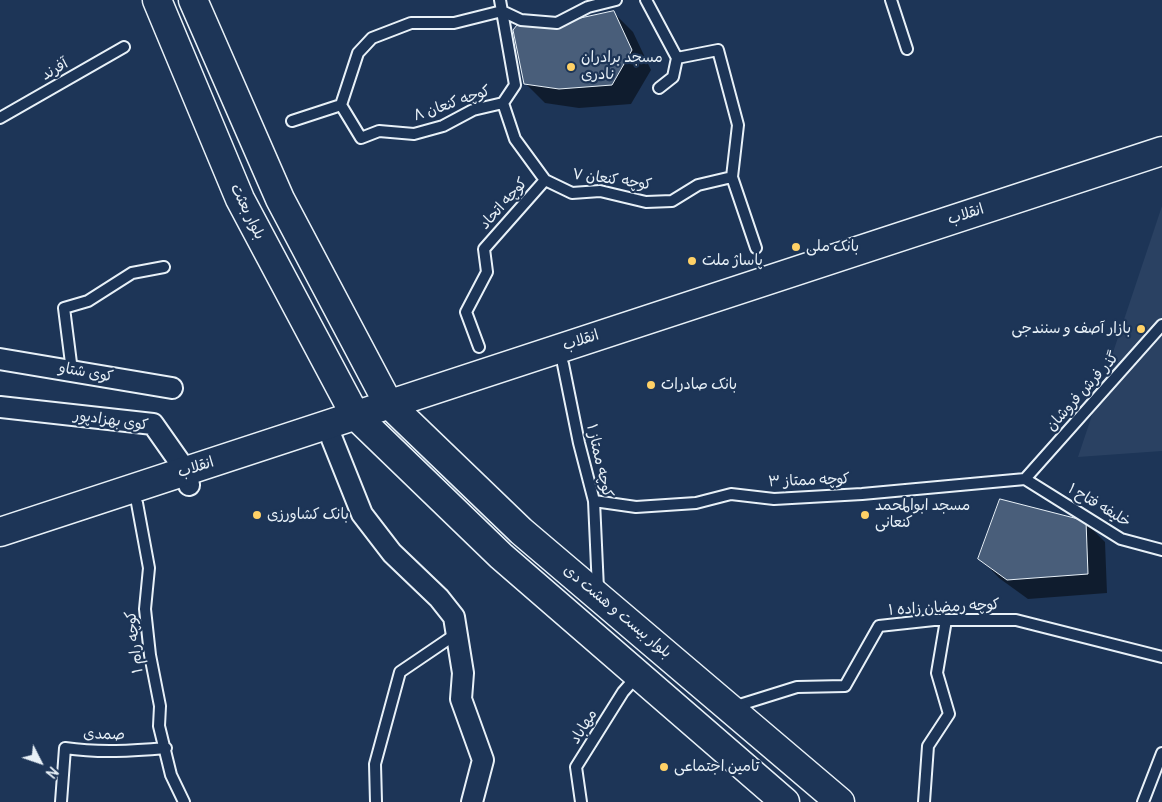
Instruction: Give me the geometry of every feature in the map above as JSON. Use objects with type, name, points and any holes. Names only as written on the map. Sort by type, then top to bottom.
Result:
[{"type":"main road","name":"بلوار بعثت","points":[[157,0],[240,199],[360,420]]},
{"type":"main road","points":[[193,0],[280,199],[394,409]]},
{"type":"main road","name":"انقلاب","points":[[0,549],[137,503],[188,478],[1162,151]]},
{"type":"main road","name":"انقلاب","points":[[394,409],[563,364],[1162,170]]},
{"type":"main road","name":"بلوار بیست و هشت دی","points":[[394,409],[521,531],[731,707],[840,802]]},
{"type":"main road","name":"انقلاب","points":[[0,532],[332,438],[360,420]]},
{"type":"main road","points":[[360,420],[501,556],[785,802]]},
{"type":"main road","points":[[707,733],[731,707]]},
{"type":"street","name":"کوی شتاو","points":[[0,359],[172,388]]},
{"type":"street","name":"کوی بهزادپور","points":[[0,407],[154,424],[188,478]]},
{"type":"street","points":[[332,438],[362,514],[392,553],[439,598],[454,617],[463,673],[462,699],[482,760],[472,802]]},
{"type":"lane","points":[[500,0],[515,85],[503,103]]},
{"type":"lane","points":[[292,121],[342,105],[358,53],[372,38],[410,23],[454,23],[502,11],[521,20],[558,23],[588,7],[616,0]]},
{"type":"lane","points":[[646,0],[677,58],[673,78],[659,88]]},
{"type":"lane","points":[[891,0],[906,49]]},
{"type":"lane","name":"آفرند","points":[[0,118],[124,47]]},
{"type":"lane","points":[[677,58],[718,50],[738,125],[732,177],[756,248]]},
{"type":"lane","name":"کوچه کنعان ۸","points":[[342,105],[361,138],[379,131],[414,134],[442,126],[473,110],[503,103]]},
{"type":"lane","name":"کوچه اتحاد","points":[[479,347],[466,312],[487,272],[484,249],[546,180],[515,139],[503,103]]},
{"type":"lane","name":"کوچه کنعان ۷","points":[[546,180],[572,193],[600,191],[646,202],[672,201],[698,185],[732,177]]},
{"type":"lane","points":[[72,371],[64,308],[88,301],[132,273],[164,267]]},
{"type":"lane","name":"گذر فرش فروشان","points":[[1026,479],[1162,325]]},
{"type":"lane","name":"کوچه ممتاز ۱","points":[[563,364],[579,443],[594,501],[598,596]]},
{"type":"lane","name":"کوچه ممتاز ۳","points":[[594,501],[636,507],[696,504],[731,494],[784,498],[862,494],[1026,479]]},
{"type":"lane","name":"خلیفه فتاح ۱","points":[[1026,479],[1121,539],[1162,550]]},
{"type":"lane","name":"کوچه رام ۱","points":[[137,503],[149,568],[145,609],[150,655],[160,706],[160,726],[171,775],[184,802]]},
{"type":"lane","points":[[924,802],[928,746],[949,714],[937,672],[946,620]]},
{"type":"lane","name":"کوچه رمضان زاده ۱","points":[[731,707],[797,687],[845,686],[879,626],[946,620],[1016,620],[1162,657]]},
{"type":"lane","points":[[376,802],[375,764],[400,672],[456,634]]},
{"type":"lane","name":"مهاباد","points":[[581,802],[576,767],[623,692],[638,675]]},
{"type":"lane","name":"صمدی","points":[[61,802],[65,748],[115,751],[166,748]]},
{"type":"lane","points":[[1143,802],[1162,753]]},
{"type":"shaded area","name":"بازار آصف و سنندجی","points":[[1162,206],[1162,451],[1078,457]]},
{"type":"building","name":"مسجد برادران نادری","points":[[614,11],[632,50],[612,85],[559,89],[524,84],[513,30],[521,20],[557,23]]},
{"type":"building","points":[[1000,499],[1086,521],[1088,574],[1007,580],[978,559]]},
{"type":"place","name":"مسجد برادران نادری","points":[[571,67]]},
{"type":"place","name":"بانک ملی","points":[[796,247]]},
{"type":"place","name":"پاساژ ملت","points":[[692,261]]},
{"type":"place","name":"بازار آصف و سنندجی","points":[[1141,329]]},
{"type":"place","name":"بانک صادرات","points":[[651,385]]},
{"type":"place","name":"بانک کشاورزی","points":[[257,515]]},
{"type":"place","name":"مسجد ابوالمحمد کنعانی","points":[[865,515]]},
{"type":"place","name":"تامین اجتماعی","points":[[664,767]]}]
